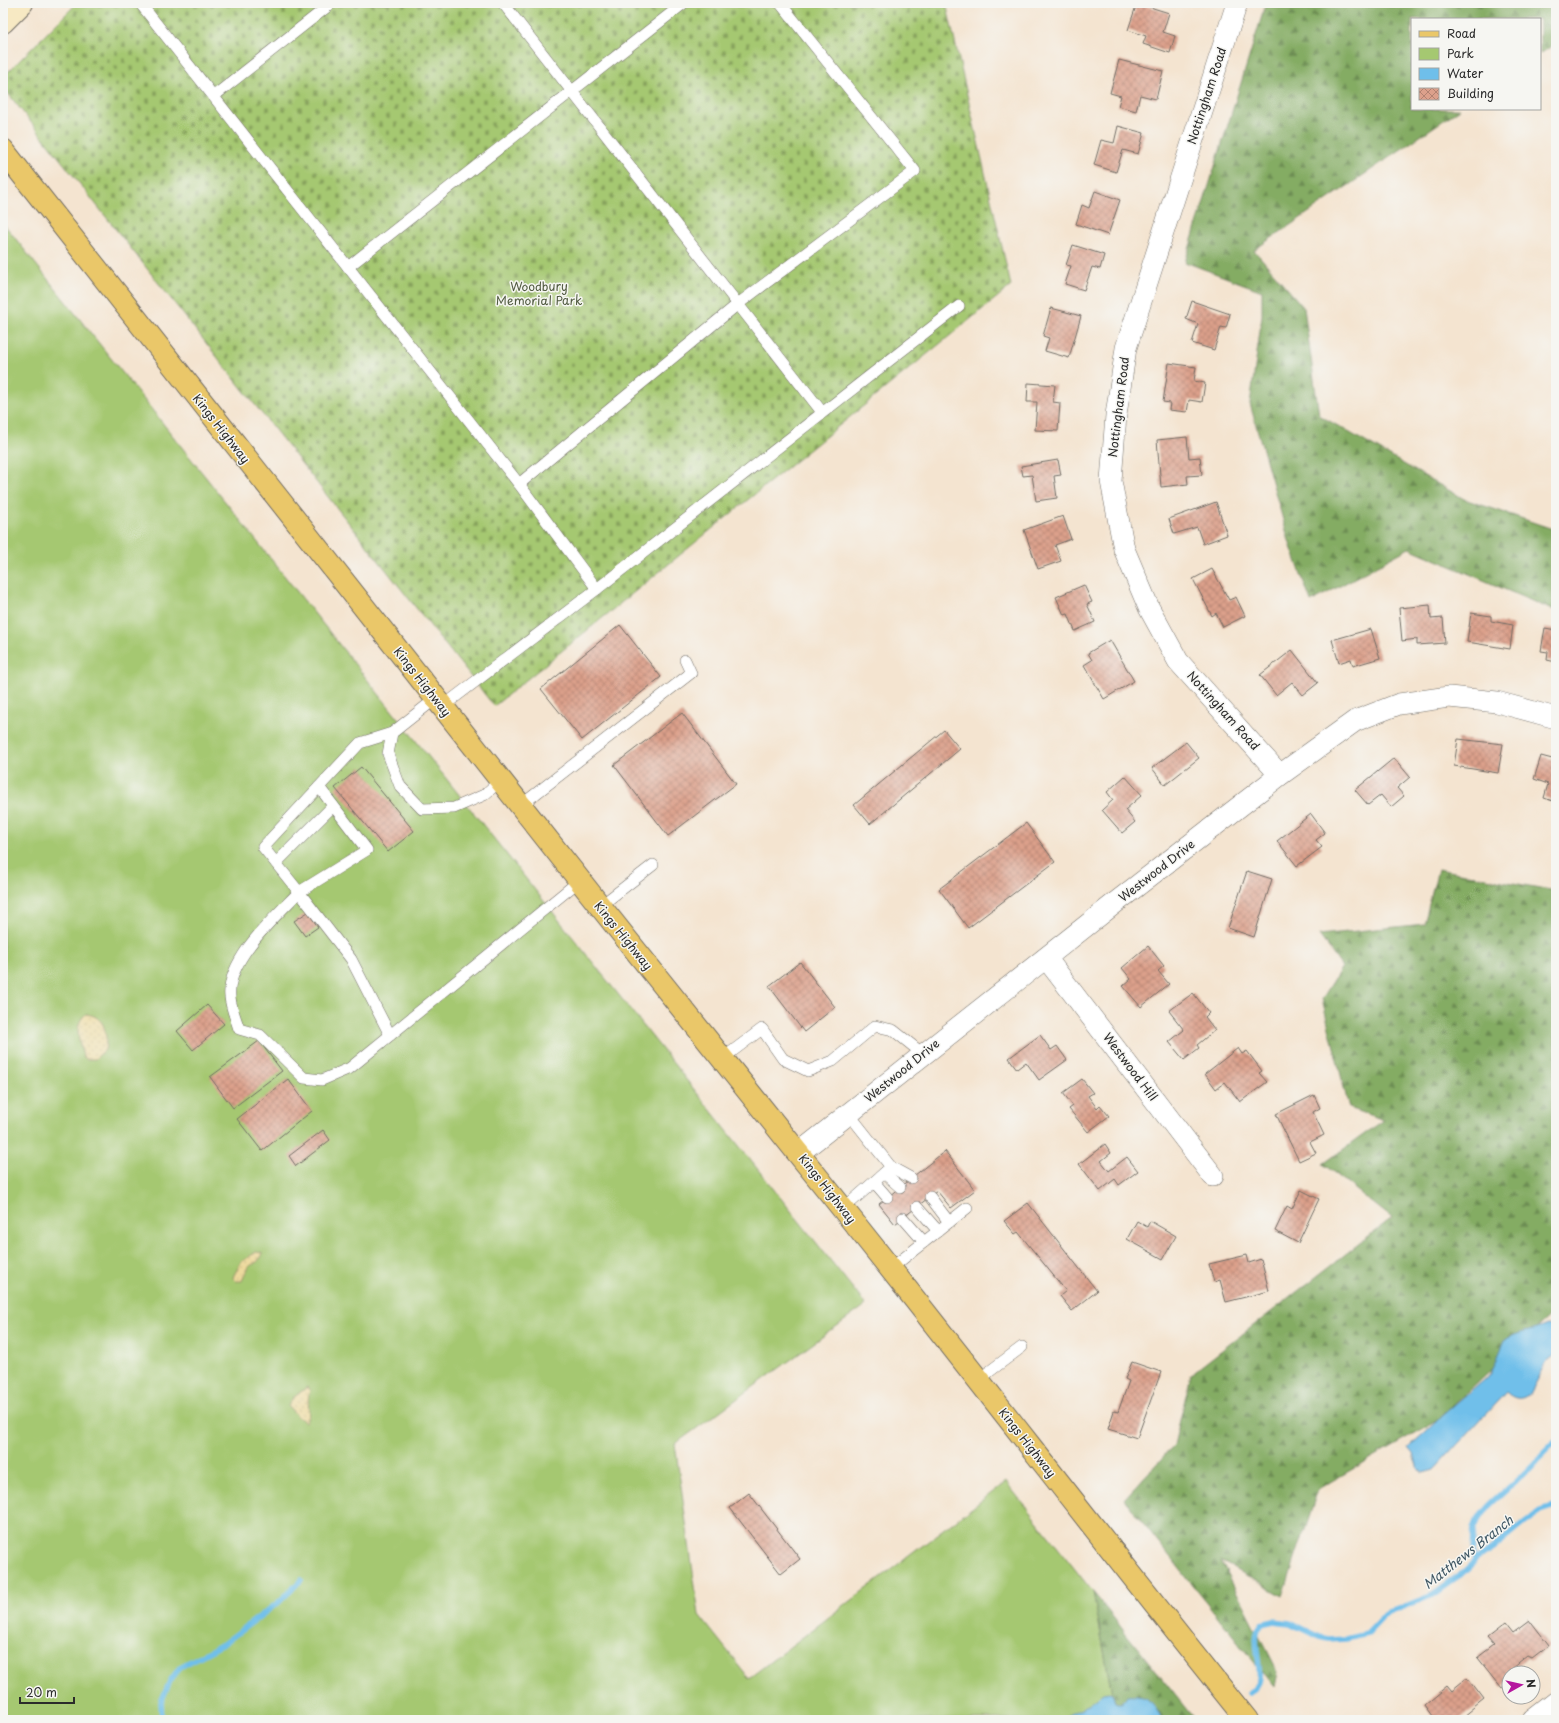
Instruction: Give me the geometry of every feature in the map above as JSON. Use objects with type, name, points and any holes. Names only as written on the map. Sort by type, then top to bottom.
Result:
[{"type":"main road","name":"Kings Highway","points":[[3,150],[225,434],[599,907],[843,1209],[1247,1720]]},
{"type":"street","points":[[3,22],[22,3]]},
{"type":"street","name":"Nottingham Road","points":[[1237,3],[1126,348],[1116,415],[1111,481],[1124,548],[1149,608],[1178,661],[1280,776]]},
{"type":"street","name":"Westwood Drive","points":[[799,1154],[923,1054],[1046,958],[1280,776],[1355,721],[1399,704],[1449,697],[1497,702],[1556,718]]},
{"type":"street","name":"Westwood Hill","points":[[1046,958],[1213,1176]]},
{"type":"street","points":[[1534,1720],[1556,1702]]},
{"type":"lane","points":[[140,3],[519,484],[597,589]]},
{"type":"lane","points":[[214,96],[332,3]]},
{"type":"lane","points":[[503,3],[822,412]]},
{"type":"lane","points":[[348,267],[684,3]]},
{"type":"lane","points":[[519,484],[738,304],[915,171],[780,3]]},
{"type":"lane","points":[[390,1035],[351,959],[263,847],[360,743],[392,732],[438,703],[597,589],[959,306]]},
{"type":"lane","points":[[520,806],[691,673],[685,660]]},
{"type":"lane","points":[[392,732],[388,754],[400,786],[422,809],[454,808],[484,795],[500,781]]},
{"type":"lane","points":[[319,787],[367,850],[298,892],[244,954],[232,976],[230,997],[239,1029],[260,1035],[304,1078],[322,1080],[350,1068],[579,881]]},
{"type":"lane","points":[[276,863],[334,806]]},
{"type":"lane","points":[[599,907],[652,865]]},
{"type":"lane","points":[[722,1060],[762,1029],[783,1059],[808,1071],[833,1061],[875,1026],[893,1030],[923,1054]]},
{"type":"lane","points":[[849,1114],[900,1187]]},
{"type":"lane","points":[[888,1170],[911,1178]]},
{"type":"lane","points":[[843,1209],[888,1170]]},
{"type":"lane","points":[[874,1182],[887,1197]]},
{"type":"lane","points":[[930,1197],[949,1222]]},
{"type":"lane","points":[[917,1207],[938,1231]]},
{"type":"lane","points":[[890,1269],[967,1208]]},
{"type":"lane","points":[[903,1218],[924,1242]]},
{"type":"lane","points":[[978,1380],[1022,1347]]},
{"type":"green space","name":"Woodbury Memorial Park","points":[[77,3],[946,3],[1011,286],[494,706],[3,87],[3,77]]},
{"type":"green space","points":[[1266,3],[1556,3],[1556,43],[1541,53],[1541,18],[1411,18],[1411,110],[1459,110],[1254,250],[1304,308],[1319,415],[1464,499],[1556,530],[1556,610],[1548,608],[1409,548],[1311,602],[1289,541],[1250,404],[1262,316],[1262,291],[1185,262]]},
{"type":"green space","points":[[3,223],[866,1305],[675,1444],[699,1615],[749,1678],[1006,1482],[1093,1592],[1112,1693],[1099,1720],[3,1720]]},
{"type":"green space","points":[[1438,869],[1556,891],[1556,1310],[1438,1420],[1318,1489],[1283,1596],[1221,1561],[1277,1672],[1274,1687],[1124,1499],[1174,1445],[1191,1374],[1392,1218],[1323,1164],[1384,1120],[1349,1108],[1322,999],[1342,967],[1319,935],[1424,924]]},
{"type":"green space","points":[[1093,1592],[1195,1720],[1099,1720],[1112,1693]]},
{"type":"sand","points":[[86,1014],[97,1018],[104,1026],[106,1037],[105,1050],[95,1059],[86,1059],[83,1056],[78,1034],[79,1023]]},
{"type":"sand","points":[[256,1252],[262,1253],[262,1256],[257,1262],[248,1267],[242,1281],[236,1281],[233,1278],[241,1262]]},
{"type":"sand","points":[[307,1387],[310,1391],[308,1400],[309,1411],[305,1422],[288,1406],[293,1398]]},
{"type":"water","points":[[1547,1325],[1556,1327],[1556,1354],[1547,1362],[1530,1394],[1524,1398],[1515,1398],[1506,1392],[1434,1470],[1423,1473],[1418,1470],[1414,1453],[1409,1447],[1490,1375],[1505,1340],[1515,1335]]},
{"type":"water","points":[[1103,1693],[1112,1693],[1115,1702],[1117,1703],[1123,1702],[1128,1696],[1146,1698],[1157,1709],[1162,1720],[1059,1720],[1083,1708]]},
{"type":"building","points":[[1137,3],[1169,13],[1163,32],[1175,36],[1170,53],[1143,44],[1146,36],[1128,30]]},
{"type":"building","points":[[1119,60],[1163,71],[1156,99],[1140,95],[1136,111],[1118,106],[1121,96],[1110,93]]},
{"type":"building","points":[[1118,126],[1144,133],[1138,154],[1123,150],[1116,172],[1094,165],[1101,140],[1114,143]]},
{"type":"building","points":[[1095,191],[1120,200],[1108,235],[1076,224],[1082,205],[1089,208]]},
{"type":"building","points":[[1073,245],[1104,255],[1100,269],[1092,267],[1084,290],[1065,284],[1071,266],[1066,265]]},
{"type":"building","points":[[1192,301],[1230,314],[1226,328],[1221,327],[1214,350],[1192,343],[1198,324],[1186,319]]},
{"type":"building","points":[[1051,308],[1081,316],[1069,358],[1045,351],[1049,338],[1043,336]]},
{"type":"building","points":[[1169,363],[1196,367],[1194,381],[1205,383],[1202,402],[1189,400],[1187,412],[1169,410],[1170,403],[1163,402]]},
{"type":"building","points":[[1028,383],[1055,385],[1053,402],[1060,403],[1058,431],[1035,430],[1037,402],[1027,402]]},
{"type":"building","points":[[1187,437],[1189,458],[1200,457],[1202,475],[1187,476],[1188,484],[1161,487],[1157,440]]},
{"type":"building","points":[[1058,460],[1061,475],[1054,476],[1057,498],[1036,501],[1032,475],[1023,476],[1021,466]]},
{"type":"building","points":[[1216,502],[1227,535],[1203,544],[1197,527],[1174,534],[1169,519]]},
{"type":"building","points":[[1063,516],[1071,539],[1055,545],[1061,561],[1038,569],[1024,530]]},
{"type":"building","points":[[1212,569],[1229,600],[1236,597],[1245,616],[1223,627],[1216,613],[1212,616],[1193,579]]},
{"type":"building","points":[[1084,585],[1092,602],[1087,604],[1095,622],[1075,631],[1068,614],[1064,615],[1056,597]]},
{"type":"building","points":[[1430,605],[1431,619],[1443,618],[1445,643],[1417,645],[1417,639],[1402,641],[1399,608]]},
{"type":"building","points":[[1471,613],[1491,616],[1491,621],[1513,625],[1510,649],[1467,642]]},
{"type":"building","points":[[620,625],[661,677],[582,740],[541,689]]},
{"type":"building","points":[[1545,628],[1556,630],[1556,662],[1547,660],[1548,652],[1541,651]]},
{"type":"building","points":[[1371,629],[1380,658],[1353,666],[1351,659],[1339,663],[1332,640]]},
{"type":"building","points":[[1110,640],[1134,681],[1104,699],[1084,665],[1092,660],[1088,653]]},
{"type":"building","points":[[1292,650],[1318,683],[1303,695],[1292,682],[1276,695],[1260,675]]},
{"type":"building","points":[[682,713],[736,784],[668,836],[614,765]]},
{"type":"building","points":[[944,730],[960,749],[870,824],[854,805]]},
{"type":"building","points":[[1458,739],[1503,744],[1498,773],[1454,766]]},
{"type":"building","points":[[1186,742],[1199,758],[1165,785],[1152,768]]},
{"type":"building","points":[[1541,756],[1556,760],[1556,802],[1544,798],[1548,784],[1534,779]]},
{"type":"building","points":[[1394,758],[1410,777],[1397,788],[1404,796],[1391,807],[1381,795],[1368,805],[1355,790]]},
{"type":"building","points":[[361,767],[414,831],[388,852],[335,788]]},
{"type":"building","points":[[1125,776],[1142,795],[1125,810],[1135,822],[1122,833],[1102,810],[1113,800],[1107,792]]},
{"type":"building","points":[[1311,814],[1325,833],[1316,840],[1322,847],[1297,866],[1277,841]]},
{"type":"building","points":[[1026,823],[1055,862],[968,928],[939,889]]},
{"type":"building","points":[[1247,871],[1272,879],[1254,937],[1228,928]]},
{"type":"building","points":[[308,912],[318,927],[305,936],[294,921]]},
{"type":"building","points":[[1148,946],[1164,966],[1158,971],[1169,984],[1141,1007],[1123,986],[1131,979],[1122,968]]},
{"type":"building","points":[[800,962],[835,1007],[804,1032],[769,986]]},
{"type":"building","points":[[1193,993],[1209,1013],[1205,1017],[1215,1030],[1197,1045],[1199,1048],[1184,1060],[1169,1042],[1184,1030],[1169,1011]]},
{"type":"building","points":[[207,1005],[224,1024],[193,1050],[177,1031]]},
{"type":"building","points":[[1040,1035],[1051,1050],[1057,1046],[1067,1060],[1039,1080],[1026,1062],[1017,1069],[1009,1058]]},
{"type":"building","points":[[259,1041],[282,1071],[233,1108],[210,1077]]},
{"type":"building","points":[[1238,1048],[1242,1054],[1247,1051],[1262,1071],[1259,1073],[1267,1082],[1240,1102],[1225,1082],[1216,1089],[1205,1074]]},
{"type":"building","points":[[288,1079],[312,1111],[262,1151],[237,1119]]},
{"type":"building","points":[[1082,1079],[1093,1093],[1088,1096],[1097,1108],[1100,1105],[1109,1116],[1088,1132],[1069,1109],[1073,1106],[1063,1093]]},
{"type":"building","points":[[1314,1095],[1320,1108],[1313,1112],[1324,1135],[1310,1142],[1316,1153],[1299,1161],[1276,1114]]},
{"type":"building","points":[[323,1130],[330,1140],[296,1166],[289,1156]]},
{"type":"building","points":[[1105,1144],[1111,1153],[1101,1161],[1109,1171],[1127,1157],[1138,1171],[1119,1185],[1115,1179],[1100,1191],[1079,1164]]},
{"type":"building","points":[[945,1151],[975,1190],[951,1208],[937,1191],[895,1224],[879,1204]]},
{"type":"building","points":[[1301,1190],[1319,1199],[1298,1243],[1275,1231],[1287,1206],[1292,1209]]},
{"type":"building","points":[[1028,1203],[1097,1291],[1072,1311],[1060,1296],[1066,1291],[1018,1232],[1015,1234],[1004,1221]]},
{"type":"building","points":[[1137,1221],[1147,1227],[1150,1221],[1176,1236],[1163,1259],[1127,1239]]},
{"type":"building","points":[[1247,1255],[1249,1263],[1261,1259],[1269,1291],[1226,1302],[1220,1280],[1214,1282],[1209,1264]]},
{"type":"building","points":[[1132,1362],[1161,1372],[1137,1438],[1108,1429],[1114,1411],[1118,1412],[1129,1381],[1125,1379]]},
{"type":"building","points":[[749,1493],[800,1559],[781,1574],[730,1508]]},
{"type":"building","points":[[1529,1620],[1549,1646],[1532,1659],[1528,1657],[1518,1665],[1501,1665],[1501,1687],[1477,1657],[1494,1644],[1487,1636],[1505,1622],[1513,1632]]},
{"type":"building","points":[[1468,1679],[1484,1700],[1459,1720],[1435,1720],[1424,1705],[1447,1686],[1452,1692]]},
{"type":"waterway","points":[[1474,1561],[1472,1547],[1473,1535],[1476,1524],[1481,1516],[1495,1500],[1520,1478],[1556,1442]]},
{"type":"waterway","name":"Matthews Branch","points":[[1249,1692],[1256,1687],[1259,1680],[1256,1641],[1257,1632],[1261,1624],[1274,1621],[1290,1623],[1319,1637],[1328,1639],[1347,1638],[1368,1633],[1383,1617],[1390,1612],[1433,1595],[1454,1580],[1474,1561],[1501,1542],[1525,1522],[1541,1511],[1556,1506]]},
{"type":"waterway","points":[[162,1720],[161,1702],[170,1681],[180,1667],[223,1644],[279,1602],[301,1580]]}]
